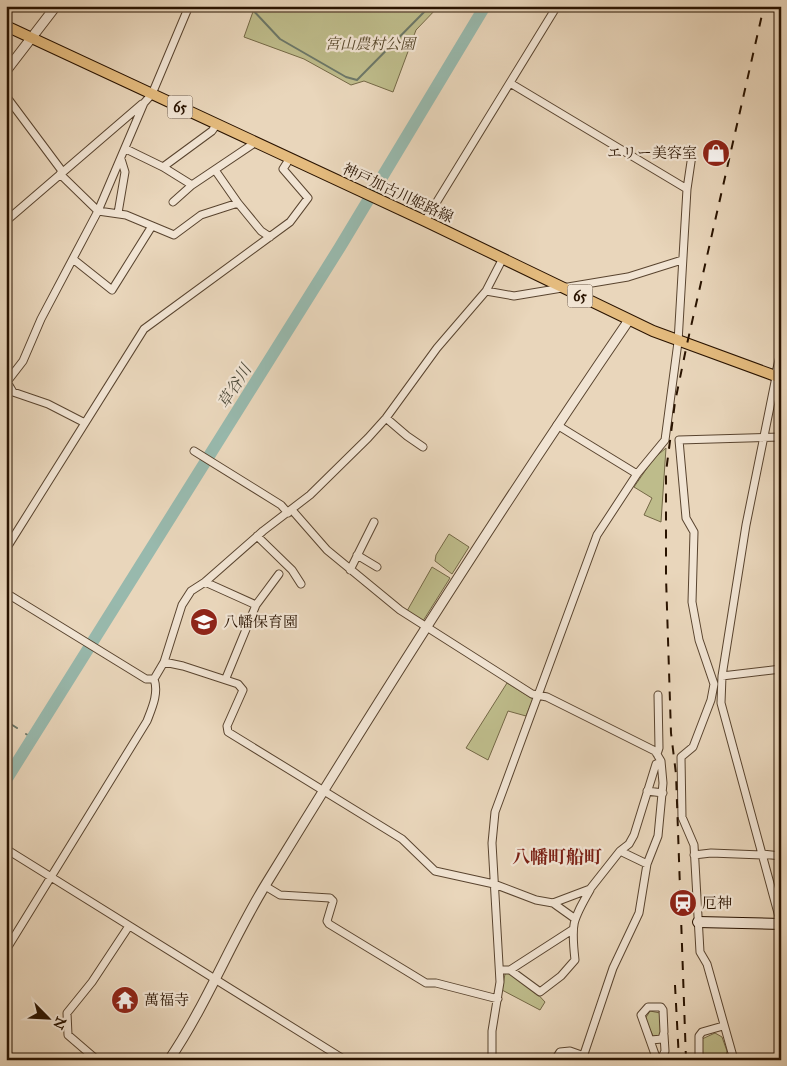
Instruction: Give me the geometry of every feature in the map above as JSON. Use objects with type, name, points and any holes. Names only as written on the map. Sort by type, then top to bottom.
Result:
[{"type":"main road","name":"神戸加古川姫路線","points":[[6,26],[425,221],[629,320],[678,342],[778,377]]},
{"type":"main road","points":[[698,922],[781,924]]},
{"type":"street","points":[[6,71],[56,6]]},
{"type":"street","points":[[6,221],[152,94],[189,6]]},
{"type":"street","points":[[425,221],[557,6]]},
{"type":"street","points":[[510,83],[687,189]]},
{"type":"street","points":[[6,96],[61,172],[98,211],[118,213],[174,234],[201,215],[238,203]]},
{"type":"street","points":[[85,423],[48,404],[13,392],[7,383],[23,361],[41,319],[98,211],[144,102]]},
{"type":"street","points":[[163,167],[212,131],[216,124]]},
{"type":"street","points":[[173,202],[192,185],[256,142]]},
{"type":"street","points":[[126,148],[163,167],[192,185]]},
{"type":"street","points":[[492,1060],[492,1031],[498,999],[500,970],[492,843],[495,812],[597,535],[637,474],[665,440],[678,342],[687,189],[692,155]]},
{"type":"street","points":[[6,549],[144,329],[290,222],[308,198],[283,169],[290,158]]},
{"type":"street","points":[[118,213],[125,172],[121,159]]},
{"type":"street","points":[[215,170],[238,203],[261,231],[270,237]]},
{"type":"street","points":[[73,259],[112,290],[152,226]]},
{"type":"street","points":[[6,950],[147,721],[154,705],[156,685],[154,679],[164,662],[182,605],[191,591],[205,582],[257,536],[290,511],[386,418],[437,348],[486,291],[502,260]]},
{"type":"street","points":[[486,291],[514,296],[628,277],[682,260]]},
{"type":"street","points":[[169,1060],[197,1016],[265,886],[324,790],[557,425],[629,320]]},
{"type":"street","points":[[734,1060],[706,964],[700,952],[694,845],[682,817],[681,758],[693,747],[722,676],[746,525],[781,356]]},
{"type":"street","points":[[386,418],[423,447]]},
{"type":"street","points":[[557,425],[637,474]]},
{"type":"street","points":[[781,437],[679,440],[686,518],[694,532],[691,586],[699,640],[718,684],[721,703],[781,924]]},
{"type":"street","points":[[194,451],[290,511],[327,550],[350,570],[426,628],[532,694],[564,705],[655,751],[657,754],[661,762],[662,793],[658,836],[647,864],[639,913],[613,968],[583,1058],[564,1051],[560,1052],[555,1060]]},
{"type":"street","points":[[350,570],[374,522]]},
{"type":"street","points":[[257,536],[292,570],[301,584]]},
{"type":"street","points":[[357,555],[377,567]]},
{"type":"street","points":[[226,678],[256,605],[270,580],[278,574]]},
{"type":"street","points":[[205,582],[256,605]]},
{"type":"street","points":[[6,593],[146,679],[154,679]]},
{"type":"street","points":[[164,662],[226,678],[238,684],[243,690],[228,726],[228,732],[402,839],[435,871],[494,884],[536,900],[552,903],[574,918]]},
{"type":"street","points":[[722,676],[781,669]]},
{"type":"street","points":[[657,754],[659,748],[658,695]]},
{"type":"street","points":[[510,970],[540,992],[561,976],[574,960],[572,930],[574,918],[590,889],[632,840],[656,764],[661,762]]},
{"type":"street","points":[[647,791],[662,793]]},
{"type":"street","points":[[6,849],[345,1060]]},
{"type":"street","points":[[620,852],[647,864]]},
{"type":"street","points":[[694,855],[711,853],[781,856]]},
{"type":"street","points":[[265,886],[280,895],[330,898],[332,901],[327,921],[330,924],[426,983],[436,983],[498,999]]},
{"type":"street","points":[[552,903],[590,889]]},
{"type":"street","points":[[97,1060],[68,1034],[67,1012],[92,982],[130,926]]},
{"type":"street","points":[[500,970],[510,970],[572,930]]},
{"type":"street","points":[[648,1007],[661,1007],[664,1010],[665,1051],[659,1060],[642,1021],[644,1010],[648,1007]]},
{"type":"street","points":[[699,1060],[699,1036],[702,1032],[723,1026]]},
{"type":"street","points":[[651,1040],[662,1039],[664,1032]]},
{"type":"green space","name":"宮山農村公園","points":[[255,6],[439,6],[416,30],[393,92],[364,81],[351,85],[304,59],[244,37]]},
{"type":"green space","points":[[666,448],[661,522],[644,515],[652,498],[634,487],[654,458]]},
{"type":"green space","points":[[449,534],[469,547],[452,574],[435,561],[436,555]]},
{"type":"green space","points":[[432,567],[450,578],[423,621],[407,611]]},
{"type":"green space","points":[[507,683],[533,699],[526,716],[508,711],[488,760],[466,748]]},
{"type":"green space","points":[[508,973],[533,989],[545,1002],[540,1010],[502,990],[505,974]]},
{"type":"green space","points":[[650,1011],[660,1013],[662,1035],[654,1038],[645,1019]]},
{"type":"green space","points":[[715,1033],[722,1037],[727,1051],[726,1057],[723,1060],[703,1060],[702,1039]]},
{"type":"waterway","points":[[249,6],[280,39],[346,77],[357,80],[430,6]]},
{"type":"waterway","name":"草谷川","points":[[6,780],[340,247],[485,6]]},
{"type":"waterway","points":[[6,721],[17,728]]},
{"type":"waterway","points":[[26,734],[33,738]]},
{"type":"railway","points":[[686,1060],[676,774],[671,733],[666,577],[666,472],[675,402],[687,344],[764,6]]},
{"type":"railway","points":[[675,985],[679,1060]]},
{"type":"place","name":"エリー美容室","points":[[716,153]]},
{"type":"place","name":"八幡保育園","points":[[204,622]]},
{"type":"place","name":"厄神","points":[[683,903]]},
{"type":"place","name":"萬福寺","points":[[125,1000]]},
{"type":"district","name":"八幡町船町","points":[[557,857]]}]
